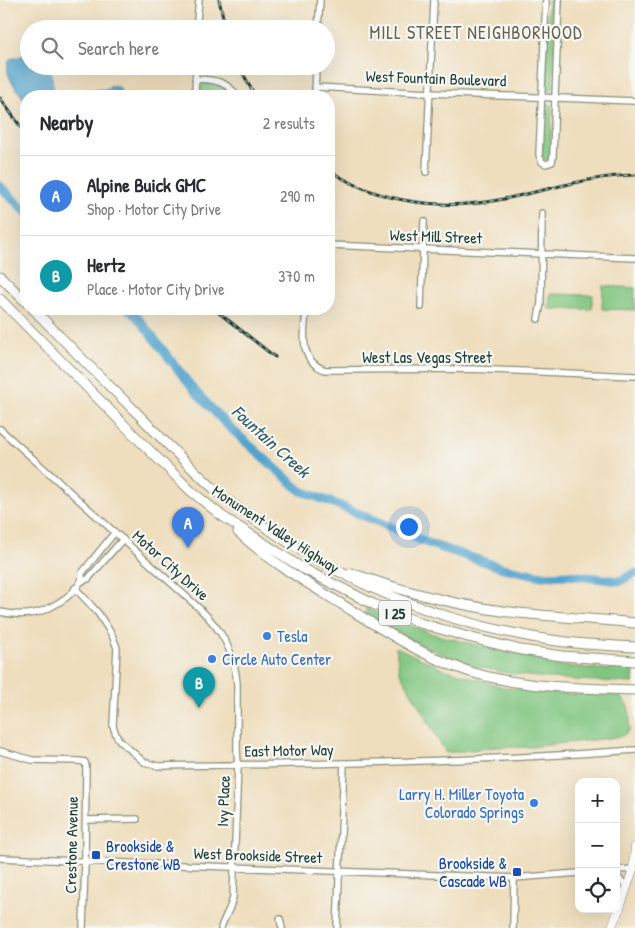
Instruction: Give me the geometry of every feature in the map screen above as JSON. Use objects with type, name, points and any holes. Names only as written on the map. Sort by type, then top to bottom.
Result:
[{"type":"highway","points":[[0,276],[20,296]]},
{"type":"highway","name":"Monument Valley Highway","points":[[0,299],[191,491],[247,533],[302,568],[373,604],[420,623],[468,637],[521,650],[562,656],[635,661]]},
{"type":"highway","name":"Monument Valley Highway","points":[[39,315],[188,465],[222,496],[290,544],[341,574],[429,611],[473,624],[523,636],[572,643],[635,647]]},
{"type":"highway","points":[[210,506],[245,539],[288,571],[405,644],[444,663],[485,676],[522,683],[557,687],[635,690]]},
{"type":"highway","points":[[322,563],[385,584],[458,603],[502,611],[635,623]]},
{"type":"main road","points":[[611,928],[634,869],[635,847]]},
{"type":"street","points":[[197,20],[199,0]]},
{"type":"street","points":[[319,20],[320,0]]},
{"type":"street","points":[[426,172],[434,0]]},
{"type":"street","points":[[546,0],[539,155],[542,162],[546,164],[552,162],[553,156],[559,0]]},
{"type":"street","points":[[316,75],[316,90]]},
{"type":"street","points":[[195,90],[196,78],[220,82],[233,90]]},
{"type":"street","name":"West Fountain Boulevard","points":[[316,87],[635,100]]},
{"type":"street","points":[[538,319],[541,303],[542,213]]},
{"type":"street","points":[[421,307],[424,221]]},
{"type":"street","name":"West Mill Street","points":[[335,245],[635,258]]},
{"type":"street","name":"West Las Vegas Street","points":[[306,315],[305,352],[312,362],[325,370],[470,369],[635,376]]},
{"type":"street","name":"Motor City Drive","points":[[0,429],[200,609],[215,625],[230,651],[236,673],[238,765]]},
{"type":"street","points":[[0,612],[17,615],[28,614],[47,610],[59,603],[80,582],[82,573],[115,532]]},
{"type":"street","points":[[80,582],[88,579],[123,539]]},
{"type":"street","name":"East Motor Way","points":[[75,588],[98,613],[112,635],[117,648],[114,726],[116,735],[120,742],[144,762],[158,766],[432,761],[635,750]]},
{"type":"street","name":"Crestone Avenue","points":[[0,751],[32,760],[85,762],[86,861],[83,928]]},
{"type":"street","points":[[338,928],[344,763]]},
{"type":"street","name":"Ivy Place","points":[[221,928],[232,904],[238,765]]},
{"type":"street","points":[[86,820],[137,819]]},
{"type":"street","name":"West Brookside Street","points":[[0,858],[514,878],[575,873]]},
{"type":"street","points":[[620,870],[634,869]]},
{"type":"street","points":[[513,928],[514,878]]},
{"type":"street","points":[[620,880],[627,886]]},
{"type":"street","points":[[280,919],[282,928]]},
{"type":"green space","points":[[548,0],[556,0],[553,89],[548,91],[545,88]]},
{"type":"green space","points":[[206,82],[214,83],[227,90],[200,90],[200,87]]},
{"type":"green space","points":[[549,104],[552,108],[550,157],[544,160],[542,157],[544,106]]},
{"type":"green space","points":[[603,286],[635,288],[635,310],[602,309]]},
{"type":"green space","points":[[550,294],[593,295],[592,309],[549,309]]},
{"type":"green space","points":[[366,608],[433,634],[500,651],[549,660],[549,665],[610,670],[612,667],[634,668],[633,683],[506,673],[472,665],[425,646],[395,631],[366,615]]},
{"type":"green space","points":[[396,647],[441,668],[502,687],[561,694],[613,695],[622,698],[628,706],[630,717],[629,731],[622,736],[610,738],[530,747],[495,747],[446,753],[399,671]]},
{"type":"water","points":[[20,56],[20,75],[52,75],[54,90],[20,90],[20,93],[9,76],[8,65],[10,59]]},
{"type":"water","points":[[110,86],[119,87],[121,90],[84,90],[109,89]]},
{"type":"waterway","name":"Fountain Creek","points":[[0,186],[20,206]]},
{"type":"waterway","name":"Fountain Creek","points":[[135,315],[194,390],[228,426],[301,491],[433,545],[503,568],[542,576],[569,575],[620,581],[635,573]]},
{"type":"railway","points":[[219,0],[224,20]]},
{"type":"railway","points":[[244,75],[252,90]]},
{"type":"railway","points":[[0,98],[20,126]]},
{"type":"railway","points":[[335,174],[370,191],[413,202],[436,204],[482,203],[585,181],[635,175]]},
{"type":"railway","points":[[222,315],[275,357]]},
{"type":"place","name":"Alpine Buick GMC","points":[[188,548]]},
{"type":"place","name":"Tesla","points":[[267,636]]},
{"type":"place","name":"Circle Auto Center","points":[[212,659]]},
{"type":"place","name":"Hertz","points":[[199,708]]},
{"type":"place","name":"Larry H. Miller Toyota Colorado Springs","points":[[534,803]]},
{"type":"place","name":"Brookside & Crestone WB","points":[[96,855]]},
{"type":"place","name":"Brookside & Cascade WB","points":[[517,872]]},
{"type":"district","name":"MILL STREET NEIGHBORHOOD","points":[[476,32]]}]
